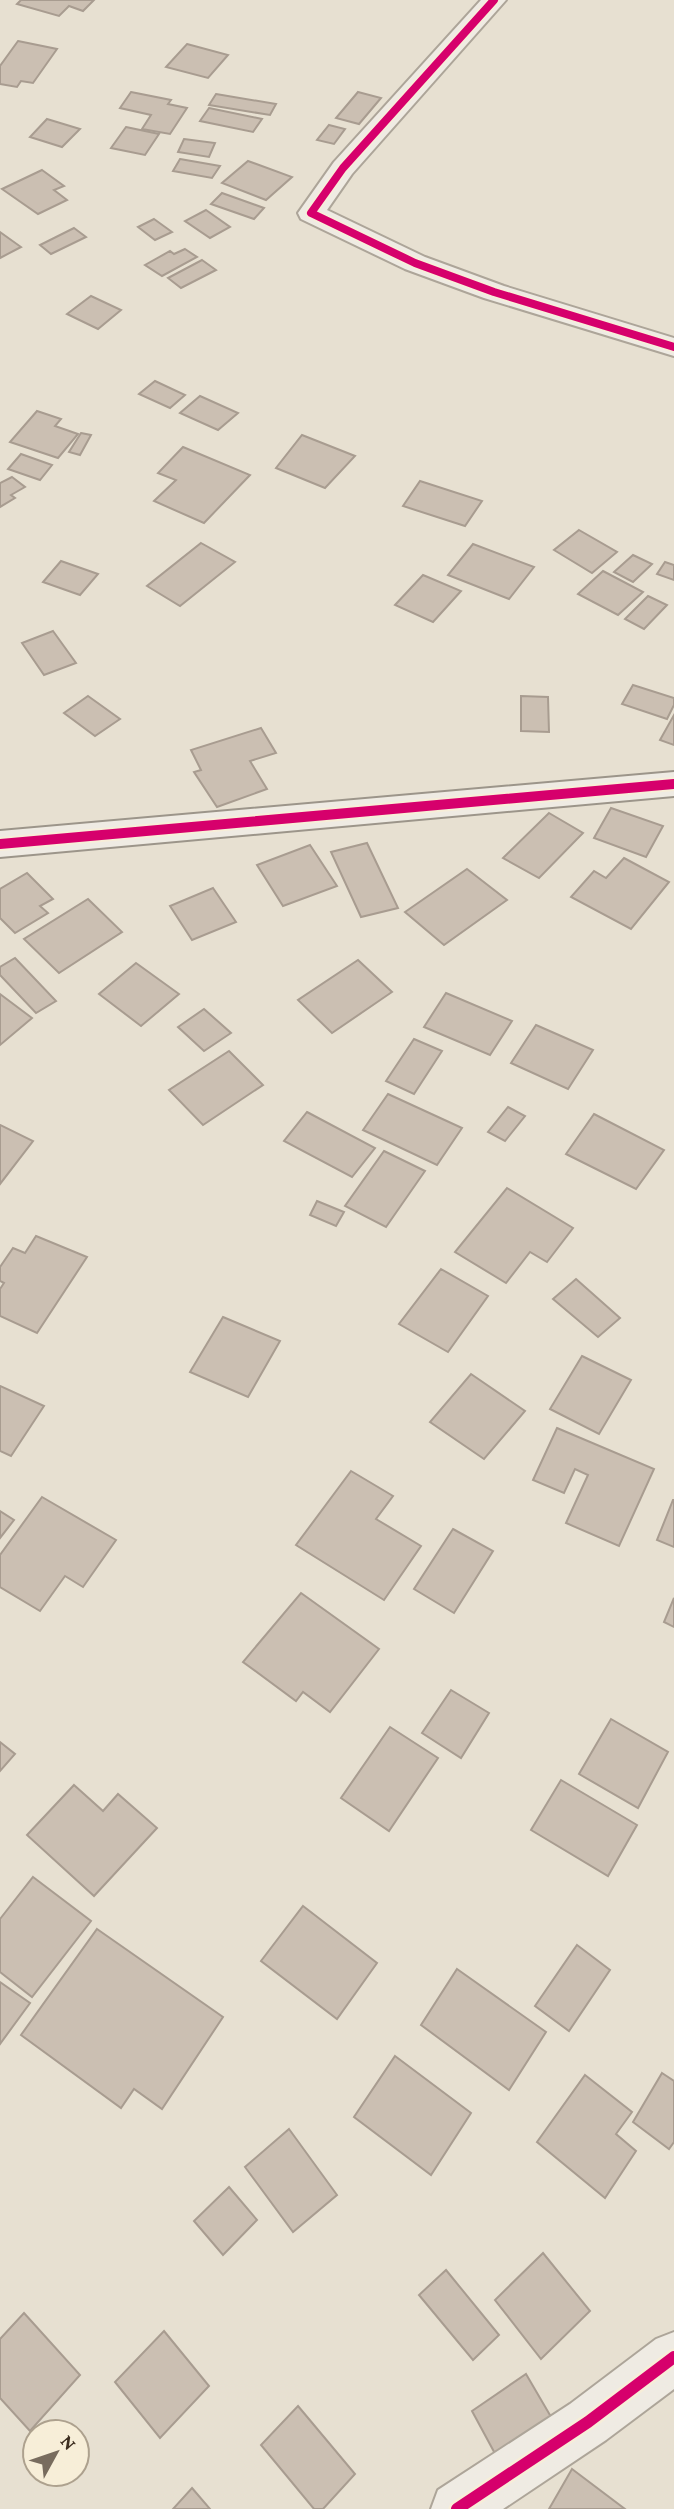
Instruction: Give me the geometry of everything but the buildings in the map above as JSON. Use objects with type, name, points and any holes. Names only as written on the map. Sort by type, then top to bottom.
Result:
[{"type":"street","points":[[494,0],[343,168],[312,213],[415,263],[483,288],[674,347]]},
{"type":"street","points":[[0,844],[674,784]]},
{"type":"street","points":[[457,2509],[588,2422],[674,2357]]},
{"type":"cycle path","points":[[494,0],[343,168],[311,213],[415,263],[494,292],[674,347]]},
{"type":"cycle path","points":[[0,844],[674,784]]},
{"type":"cycle path","points":[[457,2509],[588,2422],[674,2357]]}]
